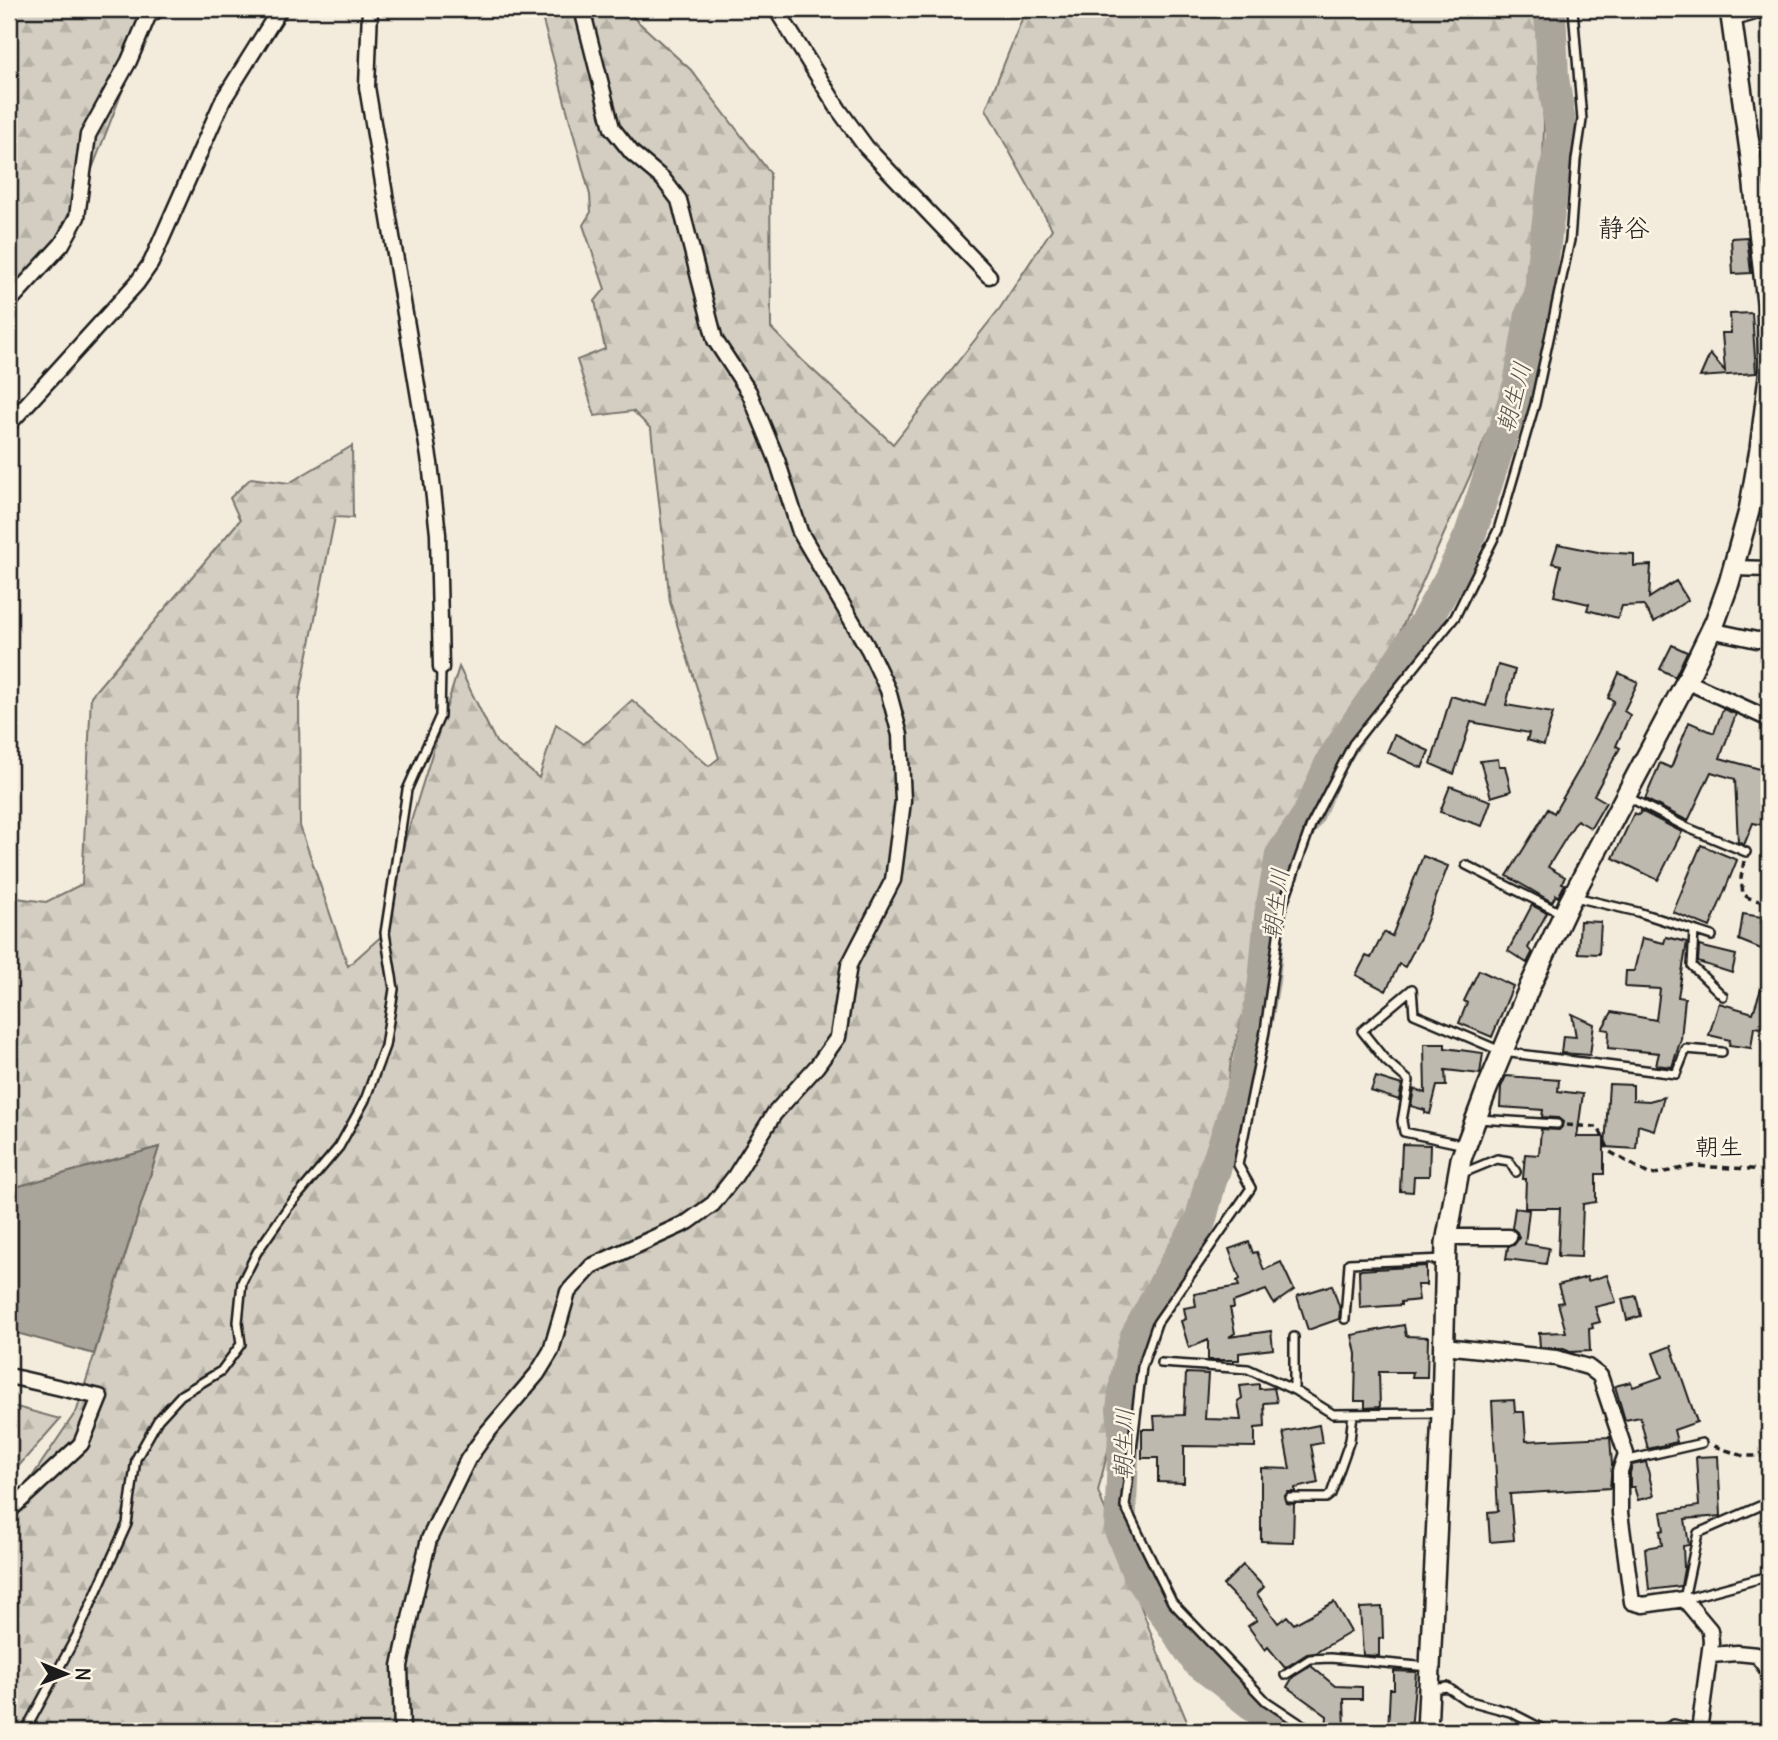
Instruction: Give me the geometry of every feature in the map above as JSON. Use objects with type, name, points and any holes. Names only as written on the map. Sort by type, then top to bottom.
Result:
[{"type":"street","points":[[9,302],[62,244],[77,217],[88,135],[129,61],[148,16],[158,9]]},
{"type":"street","points":[[9,424],[151,263],[223,100],[280,9]]},
{"type":"street","points":[[370,9],[367,87],[430,463],[438,534],[441,668]]},
{"type":"street","points":[[402,1731],[400,1666],[414,1600],[429,1539],[468,1459],[485,1434],[537,1374],[551,1351],[568,1292],[592,1266],[688,1222],[713,1204],[774,1114],[817,1066],[838,1037],[849,965],[893,880],[903,801],[900,735],[888,690],[869,650],[800,532],[777,460],[749,392],[715,340],[678,201],[663,179],[632,153],[612,128],[582,9]]},
{"type":"street","points":[[776,9],[839,110],[866,147],[989,276]]},
{"type":"street","points":[[1427,1731],[1442,1413],[1447,1237],[1458,1174],[1466,1145],[1530,986],[1573,896],[1710,630],[1733,568],[1749,511],[1769,376],[1765,246],[1761,173],[1731,14],[1765,9]]},
{"type":"street","points":[[1733,568],[1769,569]]},
{"type":"street","points":[[1710,630],[1757,640],[1769,639]]},
{"type":"street","points":[[1686,681],[1769,719]]},
{"type":"street","points":[[1447,1237],[1509,1237]]},
{"type":"street","points":[[1444,1346],[1556,1357],[1588,1367],[1600,1376],[1626,1454],[1620,1471],[1620,1513],[1632,1602],[1643,1605],[1684,1599],[1710,1630],[1711,1655],[1699,1731]]},
{"type":"street","points":[[9,1376],[100,1397],[81,1444],[9,1511]]},
{"type":"street","points":[[1711,1655],[1757,1655],[1769,1672]]},
{"type":"lane","points":[[1311,1731],[1266,1700],[1172,1602],[1125,1506],[1142,1367],[1157,1323],[1251,1188],[1238,1165],[1265,1031],[1282,906],[1311,825],[1353,744],[1455,617],[1498,530],[1535,404],[1570,240],[1582,120],[1573,9]]},
{"type":"lane","points":[[25,1731],[77,1635],[127,1524],[136,1459],[159,1420],[173,1403],[181,1395],[221,1371],[241,1344],[238,1322],[242,1282],[257,1252],[289,1206],[339,1147],[365,1100],[386,1046],[394,989],[385,933],[407,790],[440,716],[441,668]]},
{"type":"lane","points":[[1625,795],[1688,828],[1746,852]]},
{"type":"lane","points":[[1466,865],[1564,914]]},
{"type":"lane","points":[[1573,896],[1638,912],[1712,936]]},
{"type":"lane","points":[[1694,930],[1692,966],[1723,996]]},
{"type":"lane","points":[[1466,1145],[1404,1132],[1402,1121],[1409,1081],[1386,1060],[1362,1031],[1412,989],[1414,1014],[1503,1052],[1676,1074],[1686,1049],[1722,1052]]},
{"type":"lane","points":[[1477,1119],[1557,1124]]},
{"type":"lane","points":[[1458,1174],[1497,1159],[1509,1161],[1516,1172]]},
{"type":"lane","points":[[1345,1319],[1349,1263],[1446,1259]]},
{"type":"lane","points":[[1293,1337],[1294,1390]]},
{"type":"lane","points":[[1161,1363],[1248,1369],[1294,1390],[1333,1414],[1442,1413]]},
{"type":"lane","points":[[1290,1499],[1326,1498],[1331,1494],[1350,1440],[1353,1413]]},
{"type":"lane","points":[[1623,1461],[1702,1443]]},
{"type":"lane","points":[[1769,1502],[1698,1533],[1684,1599],[1769,1576]]},
{"type":"lane","points":[[1285,1675],[1310,1659],[1330,1658],[1430,1667]]},
{"type":"lane","points":[[1429,1690],[1447,1687],[1466,1700],[1510,1712],[1547,1731]]},
{"type":"lane","points":[[1659,1731],[1674,1724],[1699,1731]]},
{"type":"path","points":[[1746,852],[1741,878],[1743,894],[1769,904]]},
{"type":"path","points":[[1557,1124],[1598,1127],[1610,1152],[1650,1175],[1693,1166],[1769,1171]]},
{"type":"path","points":[[1702,1443],[1744,1456],[1769,1456]]},
{"type":"green space","points":[[9,9],[158,9],[153,12],[66,236],[9,296]]},
{"type":"green space","points":[[544,9],[624,9],[691,70],[770,173],[771,328],[893,444],[1000,308],[1052,229],[986,109],[1026,9],[1537,9],[1544,123],[1540,296],[1474,467],[1366,708],[1332,760],[1276,890],[1231,1060],[1217,1186],[1146,1298],[1098,1491],[1159,1655],[1191,1731],[9,1731],[9,1511],[77,1410],[159,1147],[9,1189],[9,897],[46,902],[82,884],[91,696],[240,520],[230,498],[251,478],[289,483],[352,446],[353,518],[335,517],[299,699],[300,826],[348,966],[385,933],[394,876],[459,667],[496,742],[539,778],[556,724],[584,744],[632,700],[709,766],[719,758],[670,602],[651,429],[633,411],[595,416],[577,360],[605,349],[595,301],[605,289],[583,225],[591,212],[590,195],[543,21]]},
{"type":"green space","points":[[9,1405],[60,1419],[9,1477]]},
{"type":"shaded area","points":[[159,1147],[94,1354],[9,1331],[9,1189]]},
{"type":"building","points":[[1747,237],[1751,273],[1733,274],[1731,238]]},
{"type":"building","points":[[1752,313],[1756,373],[1700,377],[1710,354],[1725,371],[1722,333],[1731,333],[1730,314]]},
{"type":"building","points":[[1558,544],[1598,552],[1634,554],[1634,566],[1651,565],[1649,598],[1676,581],[1688,600],[1654,622],[1643,605],[1622,606],[1618,618],[1587,610],[1589,604],[1554,596],[1561,565],[1552,563]]},
{"type":"building","points":[[1672,645],[1687,652],[1675,677],[1660,669]]},
{"type":"building","points":[[1498,665],[1515,670],[1506,705],[1553,713],[1544,745],[1527,740],[1529,733],[1471,722],[1454,774],[1431,764],[1451,696],[1486,706]]},
{"type":"building","points":[[1619,673],[1638,682],[1624,711],[1630,715],[1616,746],[1620,748],[1594,795],[1606,802],[1591,828],[1577,820],[1548,867],[1565,877],[1562,883],[1565,884],[1552,902],[1507,876],[1548,809],[1554,813],[1579,770],[1614,701],[1608,698]]},
{"type":"building","points":[[1723,709],[1736,714],[1720,758],[1767,771],[1760,795],[1762,825],[1753,823],[1744,845],[1738,842],[1735,779],[1711,772],[1688,821],[1645,799],[1660,763],[1671,768],[1689,722],[1714,733]]},
{"type":"building","points":[[1394,735],[1429,751],[1422,768],[1387,752]]},
{"type":"building","points":[[1498,759],[1499,766],[1505,766],[1511,791],[1491,797],[1480,761]]},
{"type":"building","points":[[1450,786],[1491,801],[1482,826],[1440,812]]},
{"type":"building","points":[[1641,811],[1682,832],[1658,880],[1613,858],[1634,813],[1639,815]]},
{"type":"building","points":[[1701,845],[1737,860],[1710,927],[1673,912]]},
{"type":"building","points":[[1423,856],[1448,866],[1421,936],[1405,967],[1399,964],[1386,991],[1356,975],[1366,956],[1371,958],[1384,932],[1392,936]]},
{"type":"building","points":[[1532,905],[1547,913],[1528,948],[1532,953],[1527,963],[1508,951]]},
{"type":"building","points":[[1743,914],[1762,917],[1761,923],[1769,924],[1766,951],[1739,940]]},
{"type":"building","points":[[1580,921],[1601,922],[1599,954],[1578,953]]},
{"type":"building","points":[[1666,937],[1687,942],[1678,997],[1685,998],[1681,1039],[1672,1067],[1656,1065],[1659,1053],[1608,1048],[1609,1030],[1602,1029],[1612,1012],[1656,1020],[1660,989],[1625,987],[1626,971],[1634,971],[1642,938],[1664,943]]},
{"type":"building","points":[[1699,946],[1736,955],[1732,973],[1698,962]]},
{"type":"building","points":[[1479,970],[1513,986],[1492,1037],[1459,1023],[1467,1003],[1464,1001]]},
{"type":"building","points":[[1767,971],[1769,1029],[1754,1027],[1751,1048],[1729,1045],[1730,1040],[1709,1035],[1719,1003],[1753,1013]]},
{"type":"building","points":[[1572,1014],[1594,1024],[1590,1055],[1561,1053],[1563,1036],[1576,1037]]},
{"type":"building","points":[[1424,1044],[1445,1044],[1445,1048],[1483,1053],[1480,1074],[1445,1070],[1446,1086],[1437,1086],[1430,1114],[1411,1106],[1414,1089],[1425,1093]]},
{"type":"building","points":[[1506,1076],[1559,1080],[1558,1091],[1583,1094],[1577,1137],[1604,1137],[1604,1174],[1596,1174],[1596,1202],[1583,1204],[1581,1257],[1558,1256],[1560,1208],[1525,1208],[1525,1154],[1539,1155],[1541,1129],[1559,1130],[1563,1122],[1558,1118],[1542,1117],[1543,1110],[1500,1107],[1501,1087]]},
{"type":"building","points":[[1376,1077],[1402,1085],[1399,1100],[1371,1091]]},
{"type":"building","points":[[1609,1084],[1633,1085],[1633,1100],[1649,1101],[1664,1097],[1654,1130],[1638,1125],[1636,1149],[1605,1147]]},
{"type":"building","points":[[1402,1144],[1430,1145],[1429,1176],[1414,1176],[1413,1192],[1400,1191]]},
{"type":"building","points":[[1515,1208],[1529,1210],[1525,1244],[1549,1248],[1546,1264],[1506,1259],[1508,1247],[1514,1245],[1519,1238],[1512,1228]]},
{"type":"building","points":[[1249,1242],[1253,1253],[1257,1252],[1264,1270],[1281,1262],[1294,1290],[1274,1304],[1266,1290],[1233,1302],[1234,1308],[1230,1308],[1235,1333],[1229,1337],[1271,1331],[1273,1349],[1239,1353],[1239,1360],[1208,1360],[1208,1340],[1189,1348],[1181,1321],[1186,1319],[1184,1308],[1196,1306],[1194,1294],[1239,1286],[1237,1281],[1240,1279],[1229,1249]]},
{"type":"building","points":[[1426,1266],[1426,1285],[1417,1285],[1419,1300],[1401,1302],[1401,1305],[1360,1308],[1359,1270]]},
{"type":"building","points":[[1607,1275],[1616,1302],[1595,1307],[1600,1322],[1592,1324],[1593,1328],[1589,1329],[1590,1351],[1570,1352],[1540,1347],[1539,1333],[1566,1332],[1558,1303],[1563,1302],[1558,1285]]},
{"type":"building","points":[[1332,1285],[1340,1309],[1339,1319],[1308,1330],[1297,1296]]},
{"type":"building","points":[[1636,1296],[1641,1316],[1627,1320],[1622,1299]]},
{"type":"building","points":[[1404,1325],[1406,1336],[1428,1337],[1427,1377],[1412,1377],[1413,1372],[1379,1372],[1380,1407],[1365,1408],[1365,1401],[1355,1401],[1356,1354],[1352,1335]]},
{"type":"building","points":[[1671,1346],[1697,1422],[1674,1430],[1677,1442],[1648,1449],[1640,1417],[1625,1420],[1615,1386],[1631,1382],[1633,1387],[1662,1377],[1653,1353]]},
{"type":"building","points":[[1186,1373],[1208,1374],[1205,1419],[1241,1420],[1238,1401],[1242,1398],[1240,1386],[1259,1384],[1259,1389],[1274,1388],[1277,1402],[1264,1403],[1265,1427],[1255,1428],[1255,1447],[1184,1446],[1184,1483],[1158,1482],[1158,1458],[1142,1458],[1142,1429],[1155,1429],[1154,1416],[1184,1415]]},
{"type":"building","points":[[1514,1400],[1515,1412],[1524,1412],[1526,1441],[1610,1437],[1610,1488],[1510,1494],[1514,1540],[1490,1542],[1488,1512],[1498,1511],[1492,1401]]},
{"type":"building","points":[[1319,1425],[1322,1443],[1311,1445],[1318,1483],[1295,1488],[1295,1492],[1288,1492],[1284,1497],[1286,1503],[1294,1504],[1293,1542],[1261,1541],[1261,1468],[1290,1469],[1283,1432]]},
{"type":"building","points":[[1718,1456],[1721,1516],[1685,1519],[1689,1545],[1683,1546],[1684,1569],[1681,1586],[1649,1590],[1645,1548],[1662,1545],[1660,1531],[1664,1530],[1661,1512],[1699,1506],[1696,1457]]},
{"type":"building","points":[[1646,1462],[1654,1496],[1638,1500],[1634,1487],[1630,1487],[1630,1473],[1632,1465]]},
{"type":"building","points":[[1243,1565],[1264,1587],[1257,1594],[1278,1623],[1287,1616],[1294,1624],[1334,1602],[1351,1632],[1285,1668],[1268,1647],[1265,1650],[1248,1626],[1257,1620],[1223,1585]]},
{"type":"building","points":[[1382,1607],[1383,1638],[1379,1638],[1379,1656],[1363,1655],[1360,1608]]},
{"type":"building","points":[[1311,1666],[1335,1686],[1362,1687],[1362,1699],[1344,1699],[1345,1731],[1326,1731],[1327,1716],[1287,1687],[1293,1677]]},
{"type":"building","points":[[1394,1671],[1416,1672],[1411,1731],[1388,1731],[1390,1689],[1394,1689]]},
{"type":"waterway","name":"朝生川","points":[[1286,1731],[1197,1661],[1138,1574],[1120,1530],[1124,1429],[1122,1409],[1126,1378],[1135,1338],[1200,1222],[1243,1086],[1264,981],[1270,915],[1281,855],[1308,815],[1332,760],[1424,624],[1450,578],[1470,535],[1519,384],[1531,314],[1540,296],[1553,182],[1562,137],[1553,77],[1550,9]]},
{"type":"district","name":"静谷","points":[[1624,227]]},
{"type":"district","name":"朝生","points":[[1719,1146]]}]
